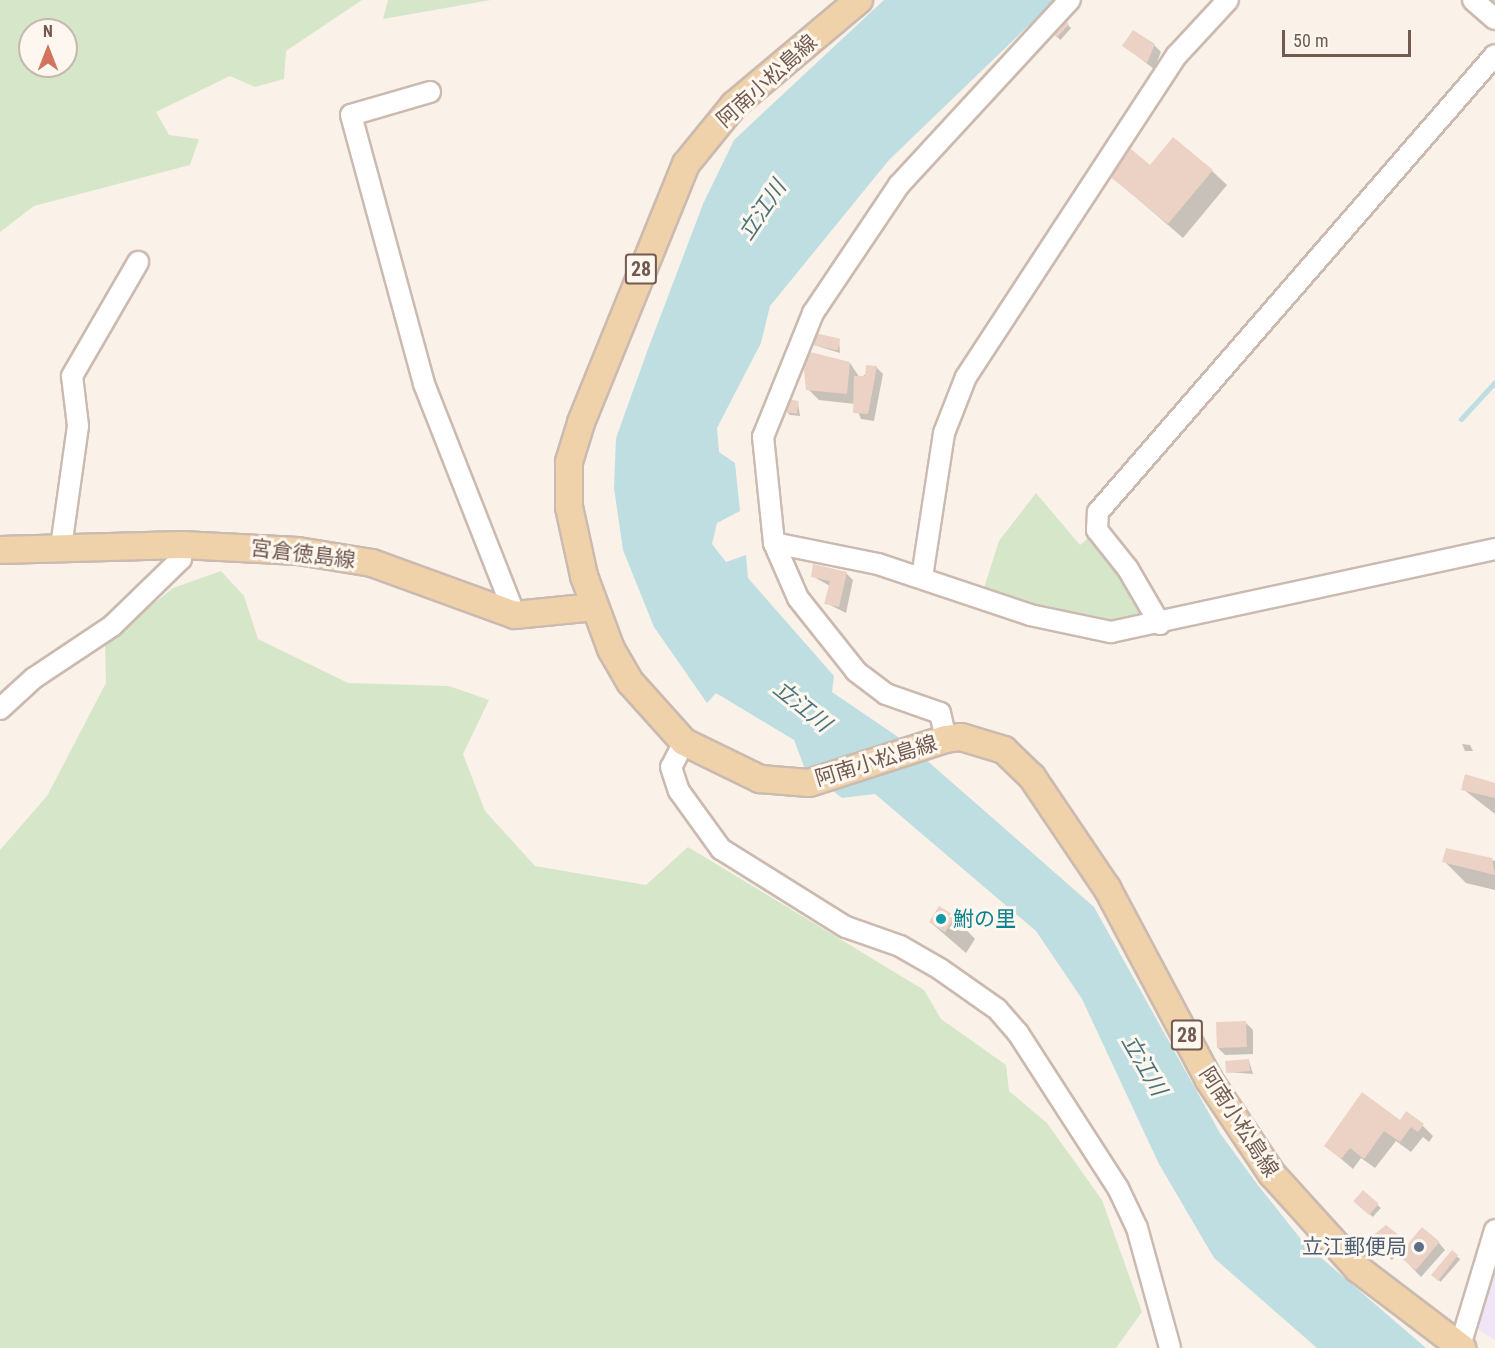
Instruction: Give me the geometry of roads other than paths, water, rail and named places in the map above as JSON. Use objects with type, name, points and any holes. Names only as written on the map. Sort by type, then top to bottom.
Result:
[{"type":"main road","name":"阿南小松島線","points":[[859,0],[734,105],[686,164],[663,212],[569,462],[569,507],[595,607],[631,683],[684,742],[739,773],[809,783],[935,741],[961,737],[1004,750],[1032,777],[1107,888],[1209,1080],[1272,1174],[1358,1269],[1461,1347]]},
{"type":"main road","name":"宮倉徳島線","points":[[0,550],[182,544],[343,557],[406,574],[515,615],[595,607]]},
{"type":"street","points":[[935,741],[940,713],[886,694],[825,637],[785,577],[774,543],[763,436],[813,313],[899,185],[1070,0]]},
{"type":"street","points":[[922,577],[944,433],[966,377],[1177,55],[1228,0]]},
{"type":"street","points":[[1473,0],[1495,19]]},
{"type":"street","points":[[1160,624],[1128,569],[1097,530],[1098,512],[1495,55]]},
{"type":"street","points":[[430,92],[351,115],[424,384],[515,615]]},
{"type":"street","points":[[61,547],[78,426],[72,376],[138,262]]},
{"type":"street","points":[[774,543],[922,577],[1077,628],[1111,632],[1160,624],[1495,549]]},
{"type":"street","points":[[0,709],[34,678],[112,626],[181,559],[182,544]]},
{"type":"street","points":[[684,742],[671,767],[676,783],[702,829],[721,849],[846,927],[900,946],[940,969],[997,1009],[1018,1033],[1128,1208],[1170,1348]]},
{"type":"street","points":[[1461,1347],[1495,1230]]},
{"type":"water","name":"立江川","points":[[884,0],[1055,0],[889,160],[770,306],[761,343],[717,428],[719,452],[735,463],[740,511],[717,523],[712,544],[726,562],[746,555],[748,578],[834,676],[832,692],[907,743],[1094,907],[1220,1133],[1257,1184],[1304,1243],[1426,1348],[1317,1348],[1214,1258],[1159,1164],[1082,999],[1036,931],[875,794],[842,798],[805,769],[794,740],[716,693],[707,703],[654,627],[623,550],[614,488],[616,438],[703,204],[734,140]]},
{"type":"waterway","points":[[1461,419],[1495,382]]},
{"type":"place","name":"鮒の里","points":[[941,919]]},
{"type":"place","name":"立江郵便局","points":[[1419,1247]]}]
